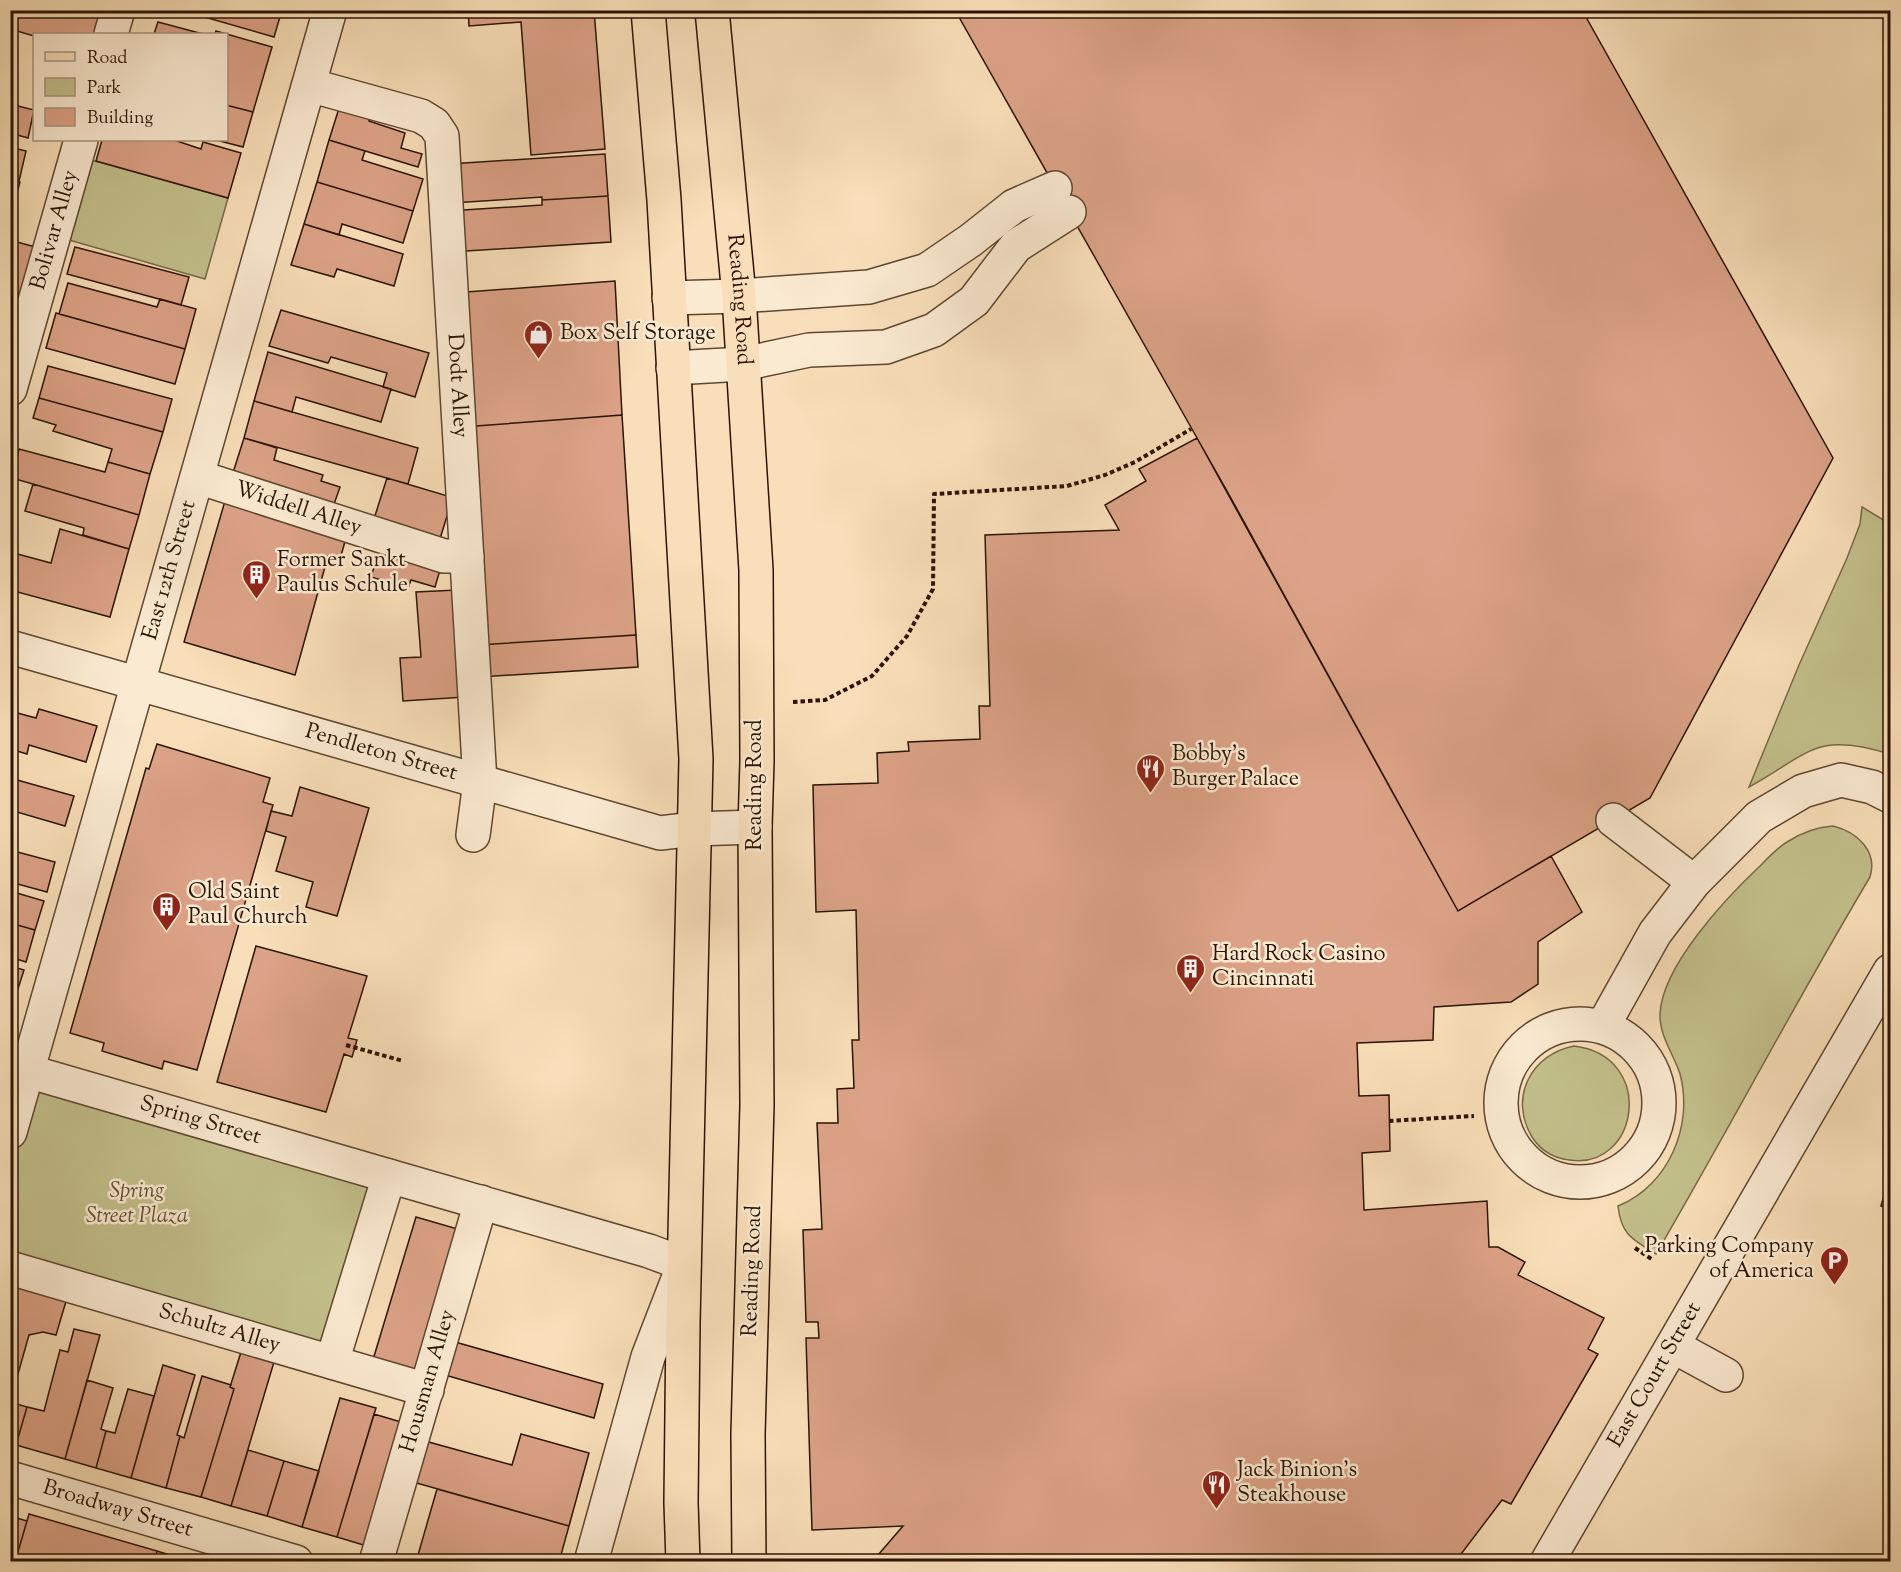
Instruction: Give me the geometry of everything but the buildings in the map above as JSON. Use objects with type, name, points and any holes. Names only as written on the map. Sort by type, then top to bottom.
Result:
[{"type":"main road","points":[[648,10],[664,200],[696,759],[684,1264],[681,1503],[683,1562]]},
{"type":"main road","name":"Reading Road","points":[[712,10],[739,296],[756,570],[755,827],[758,1105],[748,1434],[749,1562]]},
{"type":"street","points":[[111,33],[118,10]]},
{"type":"street","name":"East 12th Street","points":[[10,1132],[20,1069],[139,684],[330,10]]},
{"type":"street","name":"Dodt Alley","points":[[309,85],[421,116],[434,124],[442,136],[480,782],[473,835]]},
{"type":"street","name":"Bolivar Alley","points":[[10,389],[81,141]]},
{"type":"street","points":[[669,298],[739,296],[869,287],[927,270],[971,240],[1014,206],[1062,200],[1016,246],[974,301],[934,330],[886,347],[809,350],[743,364],[673,368]]},
{"type":"street","name":"Widdell Alley","points":[[198,477],[444,556],[466,556]]},
{"type":"street","name":"Pendleton Street","points":[[10,647],[660,834],[694,829],[755,827]]},
{"type":"street","points":[[1603,1026],[1655,933],[1694,882],[1759,817],[1803,791],[1841,780],[1872,786],[1890,796]]},
{"type":"street","points":[[1613,820],[1694,882]]},
{"type":"street","name":"East Court Street","points":[[1547,1562],[1890,971]]},
{"type":"street","points":[[1577,1023],[1603,1026],[1627,1038],[1646,1057],[1657,1081],[1660,1107],[1655,1134],[1640,1156],[1619,1173],[1594,1182],[1567,1182],[1542,1174],[1521,1157],[1507,1136],[1501,1111],[1503,1085],[1513,1061],[1530,1042],[1552,1028],[1577,1023]]},
{"type":"street","name":"Spring Street","points":[[20,1069],[649,1251],[684,1264]]},
{"type":"street","points":[[332,1362],[388,1176]]},
{"type":"street","name":"Housman Alley","points":[[376,1562],[481,1203]]},
{"type":"street","points":[[591,1562],[648,1357],[684,1264]]},
{"type":"street","name":"Schultz Alley","points":[[10,1268],[427,1390]]},
{"type":"street","points":[[1673,1346],[1726,1375]]},
{"type":"street","name":"Broadway Street","points":[[10,1478],[296,1562]]},
{"type":"path","points":[[756,703],[825,700],[872,676],[907,636],[933,589],[934,494],[1067,486],[1105,475],[1135,462],[1191,429]]},
{"type":"path","points":[[346,1045],[403,1061]]},
{"type":"path","points":[[1389,1121],[1474,1116]]},
{"type":"path","points":[[1635,1248],[1653,1260]]},
{"type":"green space","points":[[84,158],[228,198],[205,279],[62,238]]},
{"type":"green space","points":[[1862,507],[1890,524],[1890,754],[1865,747],[1829,745],[1801,756],[1749,787],[1799,665],[1847,558],[1860,524]]},
{"type":"green space","points":[[1833,826],[1850,833],[1864,844],[1871,859],[1870,877],[1656,1254],[1641,1245],[1625,1230],[1618,1206],[1636,1197],[1651,1184],[1673,1152],[1680,1133],[1683,1094],[1680,1074],[1660,1022],[1663,995],[1672,975],[1698,934],[1730,896],[1773,853],[1783,844],[1803,833]]},
{"type":"green space","points":[[1574,1046],[1600,1054],[1618,1070],[1627,1089],[1629,1111],[1623,1131],[1611,1148],[1593,1159],[1569,1160],[1553,1156],[1536,1142],[1525,1122],[1524,1093],[1528,1080],[1546,1058]]},
{"type":"green space","name":"Spring Street Plaza","points":[[29,1071],[389,1176],[332,1362],[11,1269],[11,1135]]},
{"type":"place","name":"Box Self Storage","points":[[539,360]]},
{"type":"place","name":"Former Sankt Paulus Schule","points":[[256,600]]},
{"type":"place","name":"Bobby’s Burger Palace","points":[[1151,794]]},
{"type":"place","name":"Old Saint Paul Church","points":[[167,932]]},
{"type":"place","name":"Hard Rock Casino Cincinnati","points":[[1191,994]]},
{"type":"place","name":"Parking Company of America","points":[[1835,1286]]},
{"type":"place","name":"Jack Binion’s Steakhouse","points":[[1216,1510]]}]
